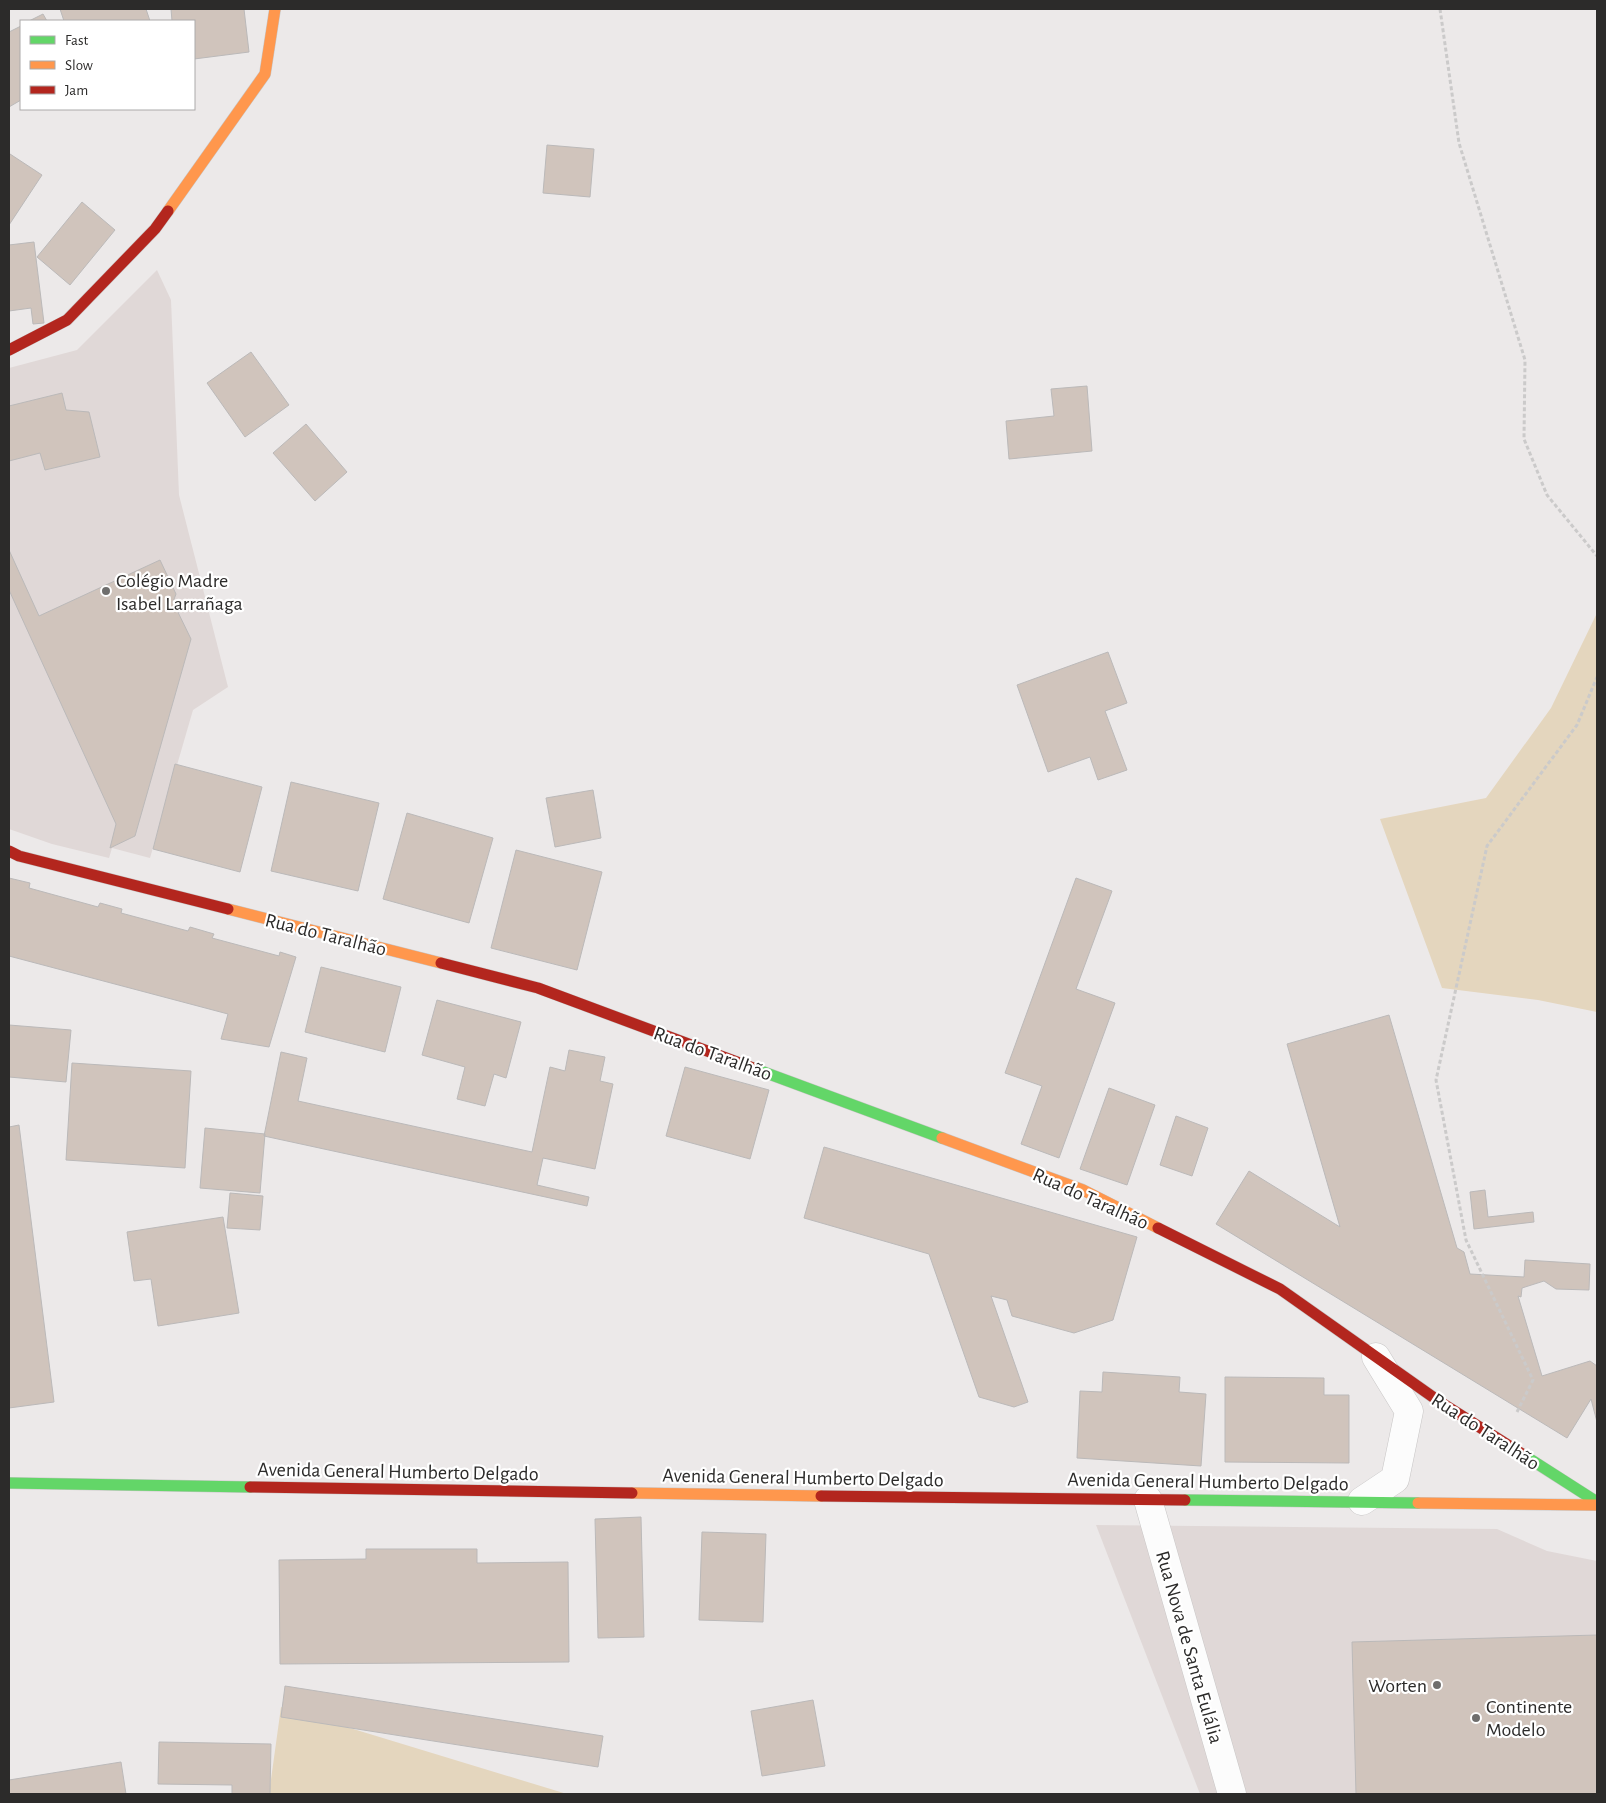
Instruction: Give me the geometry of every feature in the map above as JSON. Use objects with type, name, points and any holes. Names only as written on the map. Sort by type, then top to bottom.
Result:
[{"type":"street","points":[[9,350],[67,320],[155,229],[265,74],[275,9]]},
{"type":"street","name":"Rua do Taralhão","points":[[9,851],[19,856],[548,992],[1083,1190],[1280,1290],[1440,1402],[1597,1503]]},
{"type":"street","name":"Rua do Taralhão","points":[[1362,1501],[1395,1479],[1410,1411],[1376,1357]]},
{"type":"street","name":"Avenida General Humberto Delgado","points":[[9,1483],[1148,1500],[1597,1503]]},
{"type":"street","name":"Rua Nova de Santa Eulália","points":[[1148,1500],[1232,1794]]},
{"type":"path","points":[[1440,9],[1459,143],[1525,360],[1524,439],[1547,495],[1597,556]]},
{"type":"path","points":[[1502,1442],[1533,1380],[1466,1240],[1436,1080],[1487,846],[1577,725],[1597,677]]},
{"type":"shaded area","name":"Colégio Madre Isabel Larrañaga","points":[[157,270],[171,300],[179,495],[228,687],[193,710],[150,858],[112,848],[109,858],[52,844],[9,829],[9,368],[77,350]]},
{"type":"shaded area","points":[[1597,613],[1597,1012],[1538,1000],[1442,988],[1380,819],[1486,798],[1551,708]]},
{"type":"shaded area","points":[[1096,1525],[1497,1529],[1547,1551],[1597,1561],[1597,1794],[1200,1794]]},
{"type":"shaded area","points":[[281,1707],[567,1794],[269,1794]]},
{"type":"building","points":[[60,9],[146,9],[150,20],[64,20]]},
{"type":"building","points":[[171,9],[244,9],[249,52],[195,59],[195,20],[172,20]]},
{"type":"building","points":[[43,14],[46,20],[31,20]]},
{"type":"building","points":[[20,26],[20,101],[9,107],[9,32]]},
{"type":"building","points":[[547,145],[594,149],[590,197],[543,193]]},
{"type":"building","points":[[10,154],[42,175],[9,225],[9,156]]},
{"type":"building","points":[[82,202],[115,230],[70,285],[37,257]]},
{"type":"building","points":[[34,242],[44,323],[33,324],[31,308],[9,311],[9,245]]},
{"type":"building","points":[[251,352],[289,405],[245,437],[207,383]]},
{"type":"building","points":[[1087,386],[1092,451],[1009,459],[1006,421],[1054,416],[1051,389]]},
{"type":"building","points":[[62,393],[66,410],[89,412],[100,457],[45,470],[40,453],[9,461],[9,406]]},
{"type":"building","points":[[306,424],[347,472],[315,501],[273,453]]},
{"type":"building","points":[[9,550],[39,616],[160,560],[176,594],[173,602],[191,639],[135,836],[110,848],[116,824],[9,590]]},
{"type":"building","points":[[1108,652],[1127,703],[1105,711],[1127,770],[1098,780],[1090,757],[1048,772],[1017,685]]},
{"type":"building","points":[[175,764],[262,787],[240,872],[153,849]]},
{"type":"building","points":[[291,782],[379,803],[358,891],[271,871]]},
{"type":"building","points":[[593,790],[601,838],[555,847],[546,798]]},
{"type":"building","points":[[407,813],[493,838],[469,923],[383,899]]},
{"type":"building","points":[[516,850],[602,872],[577,970],[491,948]]},
{"type":"building","points":[[9,878],[30,883],[29,888],[98,907],[100,903],[122,909],[121,913],[188,931],[190,927],[214,934],[212,938],[279,956],[280,952],[296,957],[269,1047],[221,1039],[228,1014],[9,956]]},
{"type":"building","points":[[1076,878],[1112,891],[1076,989],[1115,1003],[1059,1158],[1021,1144],[1042,1086],[1005,1073]]},
{"type":"building","points":[[321,967],[401,987],[385,1052],[305,1032]]},
{"type":"building","points":[[437,1000],[521,1022],[506,1078],[494,1074],[485,1106],[457,1099],[465,1067],[422,1055]]},
{"type":"building","points":[[1389,1015],[1457,1248],[1464,1252],[1470,1274],[1524,1277],[1525,1260],[1590,1264],[1589,1290],[1556,1289],[1544,1281],[1522,1288],[1521,1297],[1518,1296],[1542,1376],[1590,1361],[1597,1366],[1597,1422],[1591,1399],[1567,1438],[1216,1224],[1249,1171],[1340,1227],[1287,1044]]},
{"type":"building","points":[[9,1025],[71,1030],[66,1082],[9,1077]]},
{"type":"building","points":[[569,1050],[605,1057],[600,1081],[613,1084],[595,1169],[543,1158],[537,1185],[589,1197],[587,1206],[264,1136],[281,1052],[307,1058],[298,1101],[532,1152],[550,1067],[565,1071]]},
{"type":"building","points":[[72,1063],[191,1071],[185,1168],[66,1160]]},
{"type":"building","points":[[685,1067],[769,1090],[750,1159],[666,1136]]},
{"type":"building","points":[[1109,1088],[1155,1105],[1127,1185],[1080,1169]]},
{"type":"building","points":[[1176,1116],[1208,1128],[1192,1176],[1160,1165]]},
{"type":"building","points":[[19,1125],[54,1402],[9,1408],[9,1127]]},
{"type":"building","points":[[205,1128],[265,1134],[260,1193],[200,1188]]},
{"type":"building","points":[[824,1147],[1137,1237],[1113,1320],[1074,1333],[1012,1316],[1007,1300],[991,1296],[1028,1402],[1014,1407],[979,1397],[929,1254],[804,1218]]},
{"type":"building","points":[[1485,1190],[1488,1217],[1533,1212],[1534,1222],[1474,1229],[1470,1192]]},
{"type":"building","points":[[230,1193],[263,1196],[260,1230],[227,1228]]},
{"type":"building","points":[[223,1217],[239,1313],[158,1326],[151,1279],[134,1281],[127,1232]]},
{"type":"building","points":[[1103,1372],[1180,1377],[1179,1392],[1206,1394],[1201,1466],[1077,1458],[1080,1391],[1102,1392]]},
{"type":"building","points":[[1225,1377],[1324,1378],[1324,1395],[1349,1395],[1349,1463],[1225,1462]]},
{"type":"building","points":[[641,1517],[644,1637],[598,1638],[595,1519]]},
{"type":"building","points":[[702,1532],[766,1534],[763,1622],[699,1620]]},
{"type":"building","points":[[366,1549],[477,1549],[477,1563],[568,1562],[569,1662],[280,1664],[279,1560],[366,1559]]},
{"type":"building","name":"Continente Modelo","points":[[1597,1635],[1597,1794],[1356,1794],[1352,1642]]},
{"type":"building","points":[[285,1686],[603,1736],[598,1767],[281,1717]]},
{"type":"building","points":[[813,1700],[825,1766],[762,1776],[751,1711]]},
{"type":"building","points":[[159,1742],[271,1744],[270,1794],[232,1794],[232,1785],[158,1784]]},
{"type":"building","points":[[121,1762],[126,1794],[9,1794],[9,1780]]},
{"type":"traffic: fast","points":[[753,1068],[942,1138]]},
{"type":"traffic: fast","points":[[1522,1454],[1597,1502]]},
{"type":"traffic: fast","points":[[9,1483],[250,1487]]},
{"type":"traffic: fast","points":[[1185,1500],[1418,1503]]},
{"type":"traffic: slow","points":[[168,211],[265,74],[275,9]]},
{"type":"traffic: slow","points":[[228,909],[441,963]]},
{"type":"traffic: slow","points":[[942,1138],[1083,1190],[1158,1228]]},
{"type":"traffic: slow","points":[[632,1493],[821,1496]]},
{"type":"traffic: slow","points":[[1418,1503],[1597,1505]]},
{"type":"traffic: jam","points":[[9,350],[67,320],[155,229],[168,211]]},
{"type":"traffic: jam","points":[[9,851],[19,856],[228,909]]},
{"type":"traffic: jam","points":[[441,963],[538,988],[753,1068]]},
{"type":"traffic: jam","points":[[1158,1228],[1280,1289],[1440,1402],[1522,1454]]},
{"type":"traffic: jam","points":[[250,1487],[632,1493]]},
{"type":"traffic: jam","points":[[821,1496],[1185,1500]]},
{"type":"place","name":"Colégio Madre Isabel Larrañaga","points":[[106,591]]},
{"type":"place","name":"Worten","points":[[1437,1685]]},
{"type":"place","name":"Continente Modelo","points":[[1476,1718]]}]
